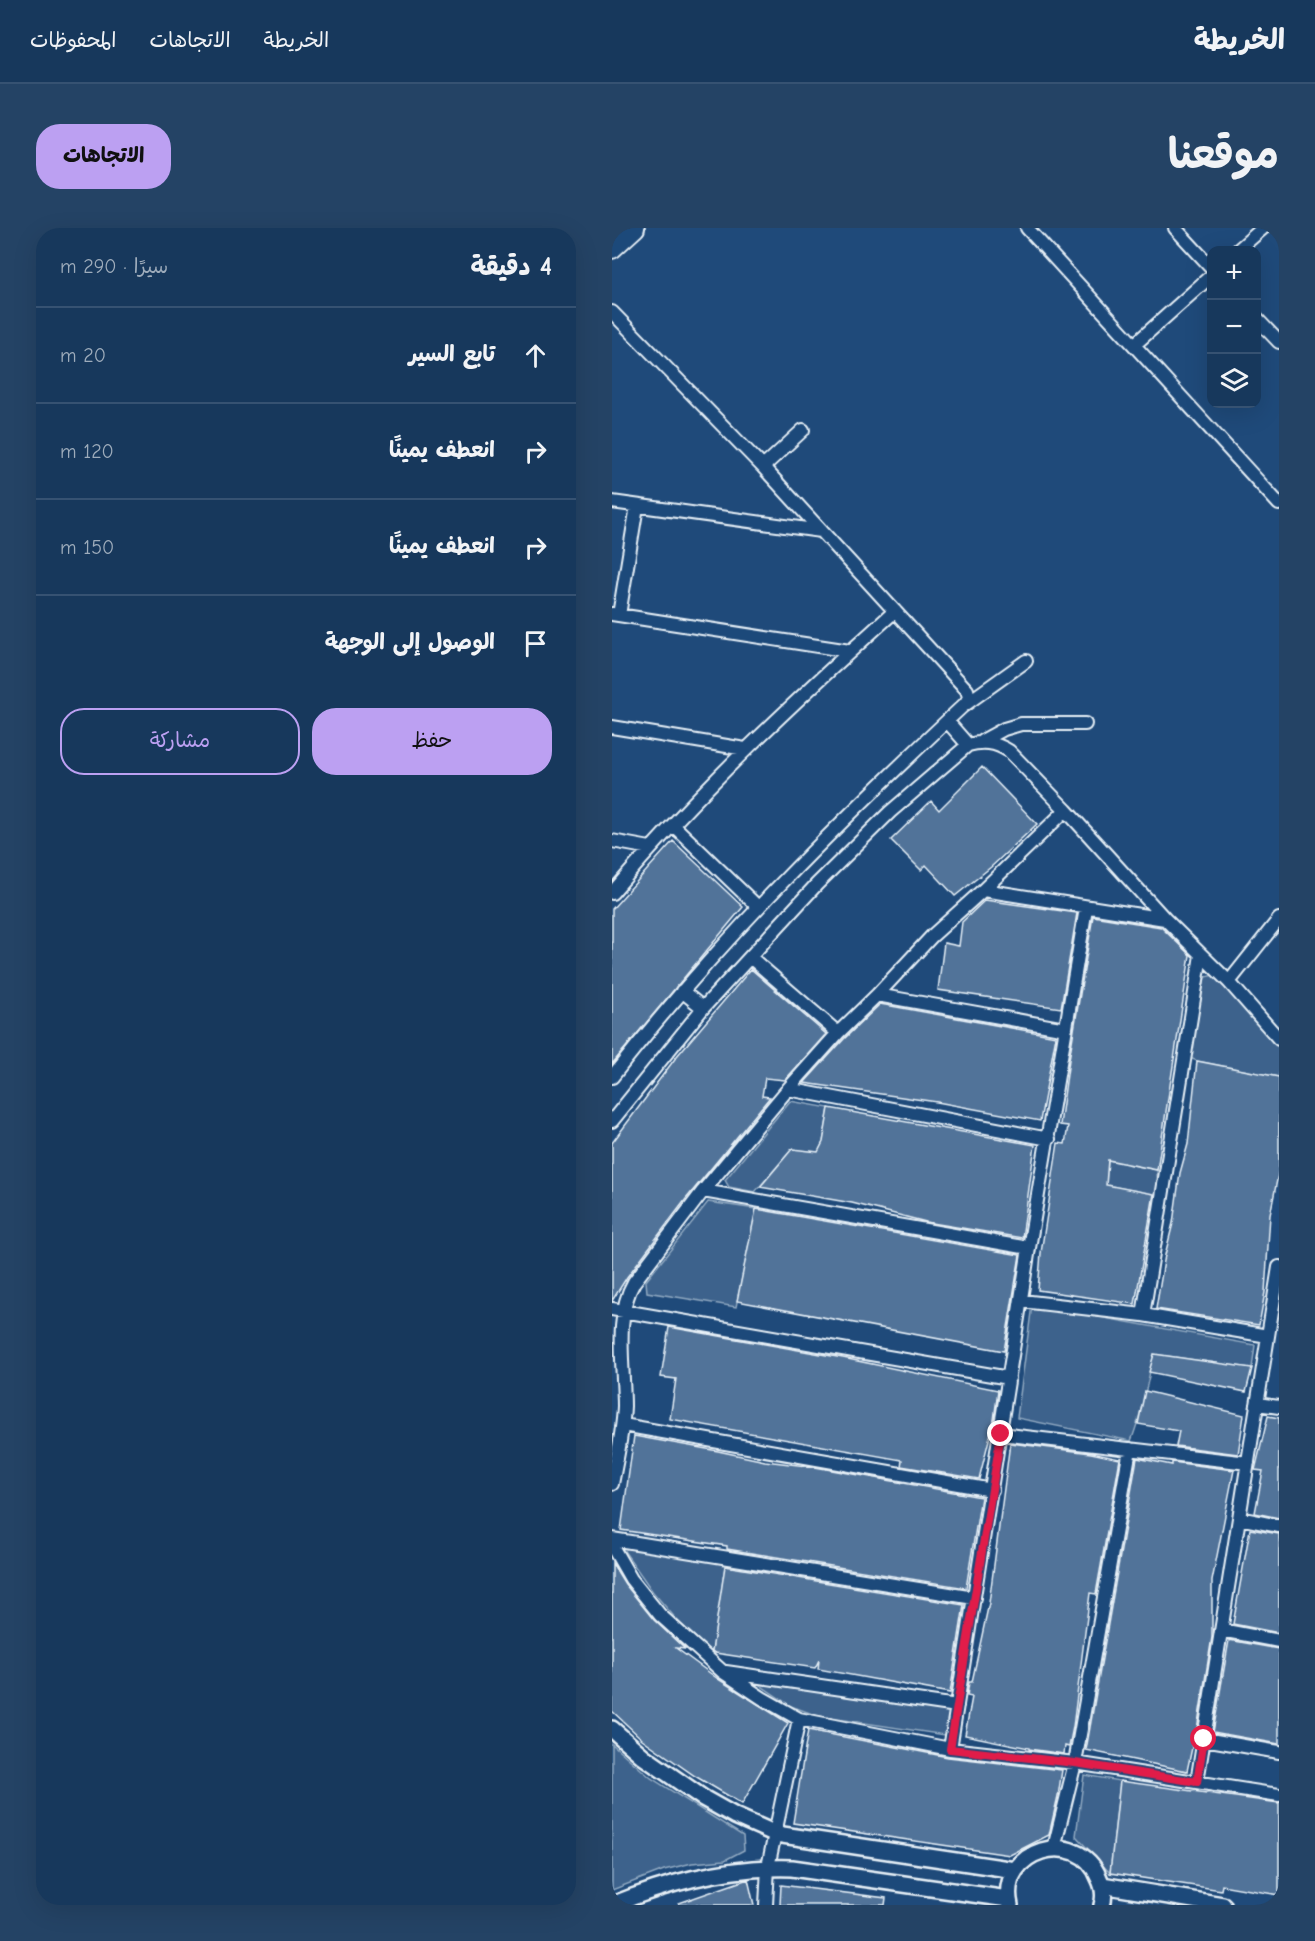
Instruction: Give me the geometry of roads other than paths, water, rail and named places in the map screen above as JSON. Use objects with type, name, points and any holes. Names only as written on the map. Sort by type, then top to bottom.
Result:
[{"type":"main road","points":[[612,249],[634,228]]},
{"type":"street","points":[[1027,228],[1279,504]]},
{"type":"street","points":[[1176,228],[1207,262]]},
{"type":"street","points":[[1243,246],[1263,228]]},
{"type":"street","points":[[1134,345],[1207,279]]},
{"type":"street","points":[[612,312],[763,467],[967,690],[968,700],[832,831],[758,907],[682,991],[612,1077]]},
{"type":"street","points":[[1261,322],[1279,342]]},
{"type":"street","points":[[763,467],[802,430]]},
{"type":"street","points":[[612,502],[821,531]]},
{"type":"street","points":[[637,506],[615,614],[850,651]]},
{"type":"street","points":[[612,893],[650,848],[745,749],[895,611]]},
{"type":"street","points":[[963,706],[1026,662]]},
{"type":"street","points":[[947,721],[968,745]]},
{"type":"street","points":[[612,1121],[703,1008],[816,884],[928,778],[968,745],[982,741],[1004,729],[1021,724],[1085,724]]},
{"type":"street","points":[[612,727],[745,749]]},
{"type":"street","points":[[982,741],[1001,745],[1009,751],[1165,919],[1229,982],[1279,1039]]},
{"type":"street","points":[[612,1484],[623,1425],[618,1310],[634,1282],[703,1191],[838,1033],[932,936],[1066,810]]},
{"type":"street","points":[[673,825],[758,907]]},
{"type":"street","points":[[612,842],[650,848]]},
{"type":"street","points":[[983,890],[1165,919]]},
{"type":"street","points":[[950,1749],[1029,1248],[1086,908]]},
{"type":"street","points":[[1229,982],[1279,919]]},
{"type":"street","points":[[1143,1316],[1201,955]]},
{"type":"street","points":[[750,957],[838,1033]]},
{"type":"street","points":[[682,991],[703,1008]]},
{"type":"street","points":[[877,995],[1066,1029]]},
{"type":"street","points":[[788,1089],[1049,1138]]},
{"type":"street","points":[[703,1191],[1029,1248]]},
{"type":"street","points":[[1197,1782],[1279,1267]]},
{"type":"street","points":[[1022,1300],[1268,1336]]},
{"type":"street","points":[[618,1310],[1009,1378]]},
{"type":"street","points":[[1257,1404],[1279,1407]]},
{"type":"street","points":[[623,1425],[992,1490]]},
{"type":"street","points":[[1001,1434],[1248,1463]]},
{"type":"street","points":[[1054,1848],[1075,1763],[1130,1449]]},
{"type":"street","points":[[1239,1518],[1279,1526]]},
{"type":"street","points":[[612,1539],[974,1598]]},
{"type":"street","points":[[612,1546],[631,1579],[652,1607],[723,1672],[799,1719],[950,1749],[1075,1763],[1279,1795]]},
{"type":"street","points":[[1221,1630],[1279,1641]]},
{"type":"street","points":[[723,1672],[957,1706]]},
{"type":"street","points":[[766,1905],[768,1867],[799,1719]]},
{"type":"street","points":[[612,1730],[644,1757],[703,1798],[735,1816],[776,1834],[1015,1870]]},
{"type":"street","points":[[1204,1739],[1279,1752]]},
{"type":"street","points":[[612,1905],[640,1893],[685,1881],[768,1867],[792,1868],[1009,1902],[1009,1888],[1015,1870],[1027,1857],[1040,1850],[1054,1848],[1071,1850],[1085,1857],[1096,1869],[1102,1885],[1102,1905]]},
{"type":"street","points":[[1102,1885],[1223,1905]]}]
